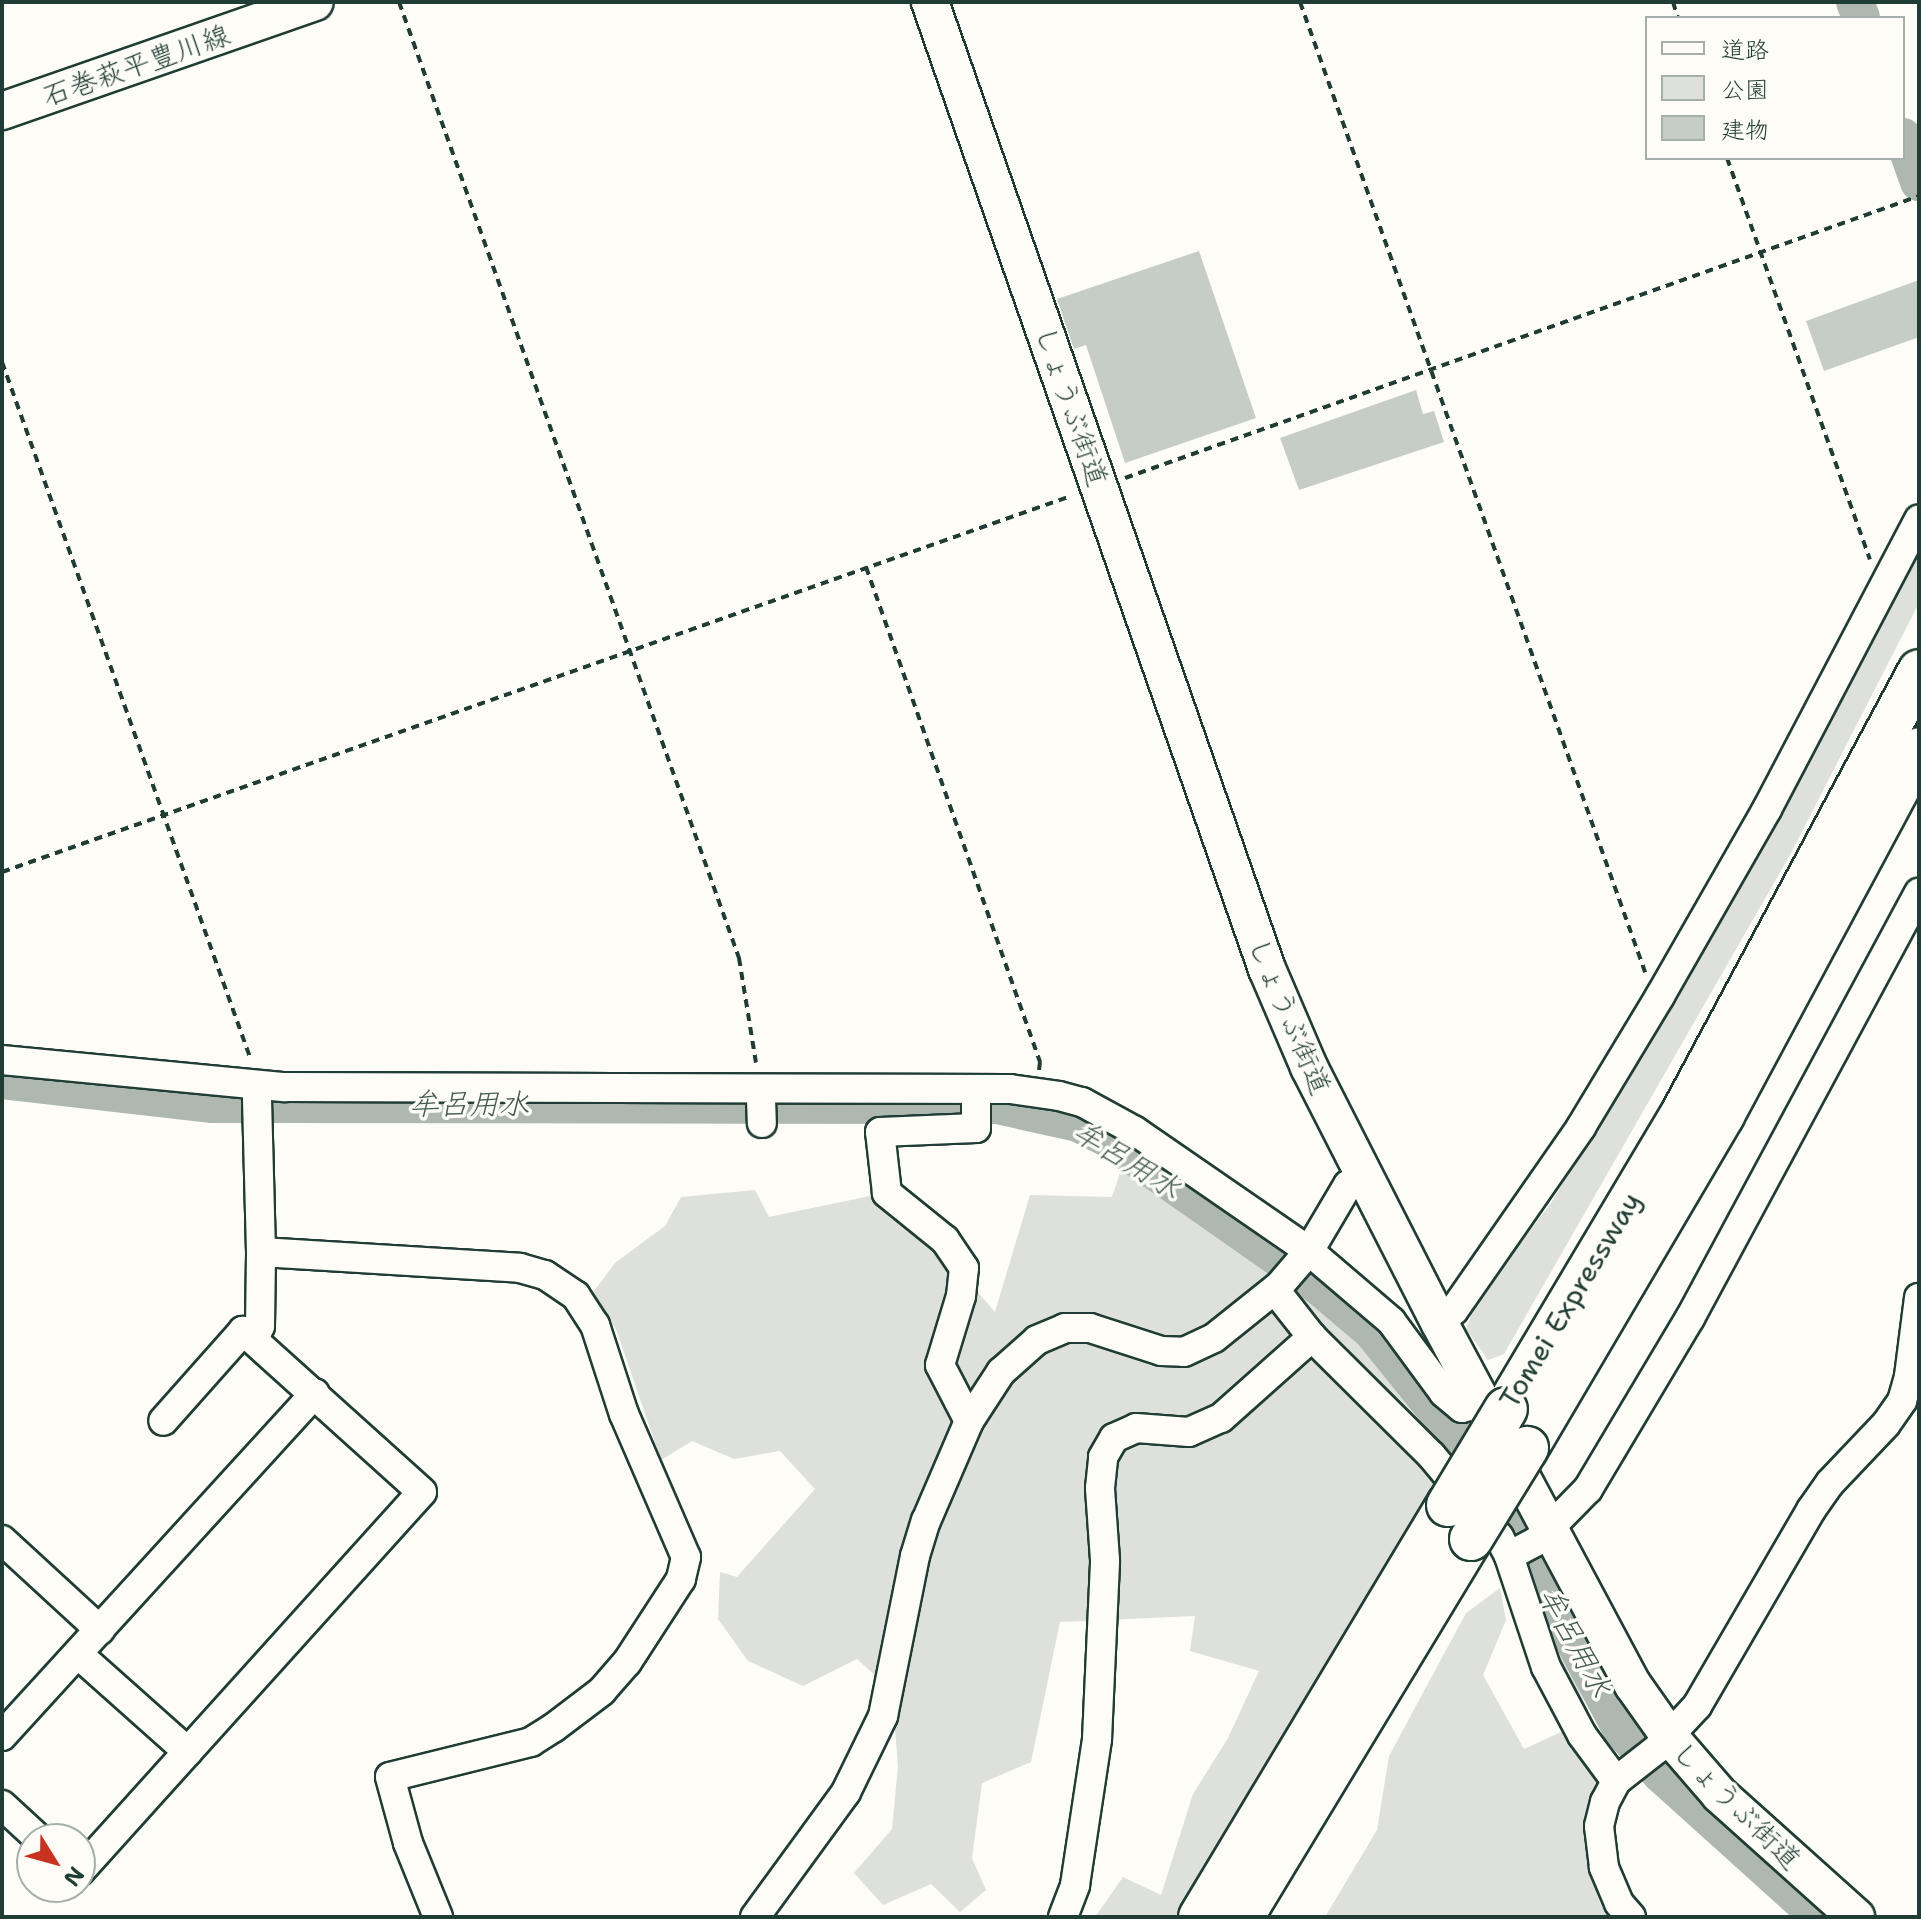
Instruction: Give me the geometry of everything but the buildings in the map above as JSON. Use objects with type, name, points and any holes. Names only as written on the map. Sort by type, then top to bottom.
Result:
[{"type":"highway","name":"Tomei Expressway","points":[[1200,1917],[1448,1505],[1494,1406],[1684,1110],[1919,671]]},
{"type":"highway","name":"Tomei Expressway","points":[[1242,1917],[1527,1448],[1723,1115],[1919,749]]},
{"type":"main road","name":"石巻萩平豊川線","points":[[2,111],[315,2]]},
{"type":"main road","name":"しょうぶ街道","points":[[930,2],[1267,969],[1309,1067],[1363,1177],[1439,1322],[1494,1406],[1528,1544],[1633,1685],[1663,1743],[1856,1917]]},
{"type":"street","points":[[1439,1322],[1454,1310],[1581,1127],[1660,996],[1767,809],[1919,519]]},
{"type":"street","points":[[1528,1544],[1588,1489],[1690,1318],[1919,893]]},
{"type":"street","points":[[2,1060],[257,1101],[538,1085],[761,1104],[976,1103],[1036,1093],[1082,1102],[1106,1113],[1306,1255],[1391,1321],[1444,1393],[1462,1408],[1494,1406]]},
{"type":"street","points":[[254,1339],[260,1326],[261,1252],[257,1101]]},
{"type":"street","points":[[969,1421],[940,1365],[961,1296],[964,1268],[945,1240],[887,1193],[880,1132],[976,1128],[976,1103]]},
{"type":"street","points":[[755,1917],[846,1792],[883,1716],[915,1556],[926,1521],[969,1421],[1001,1372],[1037,1340],[1065,1328],[1090,1328],[1161,1351],[1184,1352],[1214,1338],[1277,1288],[1306,1255],[1348,1185],[1363,1177]]},
{"type":"street","points":[[261,1252],[520,1268],[545,1275],[576,1296],[595,1325],[624,1414],[686,1557],[681,1579],[627,1662],[602,1691],[553,1728],[531,1742],[390,1777],[408,1843],[438,1917]]},
{"type":"street","points":[[1277,1288],[1312,1337],[1431,1455],[1499,1537],[1528,1544]]},
{"type":"street","points":[[1631,1917],[1619,1903],[1604,1867],[1601,1840],[1605,1802],[1622,1776],[1663,1743],[1697,1706],[1830,1483],[1886,1424],[1902,1401],[1909,1376],[1919,1298]]},
{"type":"street","points":[[96,1853],[422,1492],[243,1331],[163,1421]]},
{"type":"street","points":[[1063,1917],[1075,1885],[1097,1739],[1105,1560],[1100,1488],[1103,1457],[1114,1438],[1136,1428],[1189,1432],[1221,1418],[1254,1392],[1312,1337]]},
{"type":"street","points":[[2,1736],[315,1393]]},
{"type":"street","points":[[2,1540],[100,1630]]},
{"type":"street","points":[[1528,1544],[1546,1667],[1582,1735],[1622,1776]]},
{"type":"street","points":[[78,1654],[188,1752]]},
{"type":"street","points":[[2,1805],[22,1823]]},
{"type":"path","points":[[399,2],[739,958],[761,1104]]},
{"type":"path","points":[[1300,2],[1650,988],[1660,996]]},
{"type":"path","points":[[1728,160],[1877,578],[1887,583]]},
{"type":"path","points":[[2,872],[1918,196]]},
{"type":"path","points":[[2,362],[164,814],[257,1101]]},
{"type":"path","points":[[866,567],[1040,1062],[1036,1093]]},
{"type":"green space","points":[[1919,549],[1919,603],[1790,855],[1504,1354],[1488,1360],[1466,1329],[1477,1300],[1551,1203],[1707,942]]},
{"type":"green space","points":[[1123,1163],[1348,1330],[1400,1379],[1439,1433],[1449,1457],[1177,1917],[1095,1917],[1123,1877],[1161,1895],[1193,1794],[1228,1738],[1259,1671],[1190,1651],[1195,1616],[1060,1622],[1031,1762],[982,1783],[972,1858],[986,1890],[960,1912],[931,1884],[883,1905],[854,1873],[892,1829],[898,1766],[892,1691],[857,1659],[803,1686],[748,1661],[718,1619],[720,1572],[737,1577],[815,1489],[780,1451],[734,1459],[692,1441],[661,1460],[616,1329],[591,1295],[615,1263],[665,1226],[681,1197],[755,1190],[769,1217],[870,1196],[943,1252],[995,1312],[1030,1195],[1112,1197]]},
{"type":"green space","points":[[1500,1588],[1506,1620],[1483,1675],[1524,1749],[1574,1726],[1549,1654],[1552,1631],[1613,1766],[1590,1803],[1587,1854],[1607,1917],[1325,1917],[1377,1830],[1389,1756],[1466,1613]]},
{"type":"waterway","points":[[1855,2],[1860,16]]},
{"type":"waterway","points":[[1905,143],[1919,182]]},
{"type":"waterway","name":"牟呂用水","points":[[2,1080],[213,1104],[997,1105],[1078,1123],[1106,1137],[1320,1287],[1372,1331],[1447,1424],[1513,1527],[1622,1730],[1661,1774],[1820,1917]]}]
